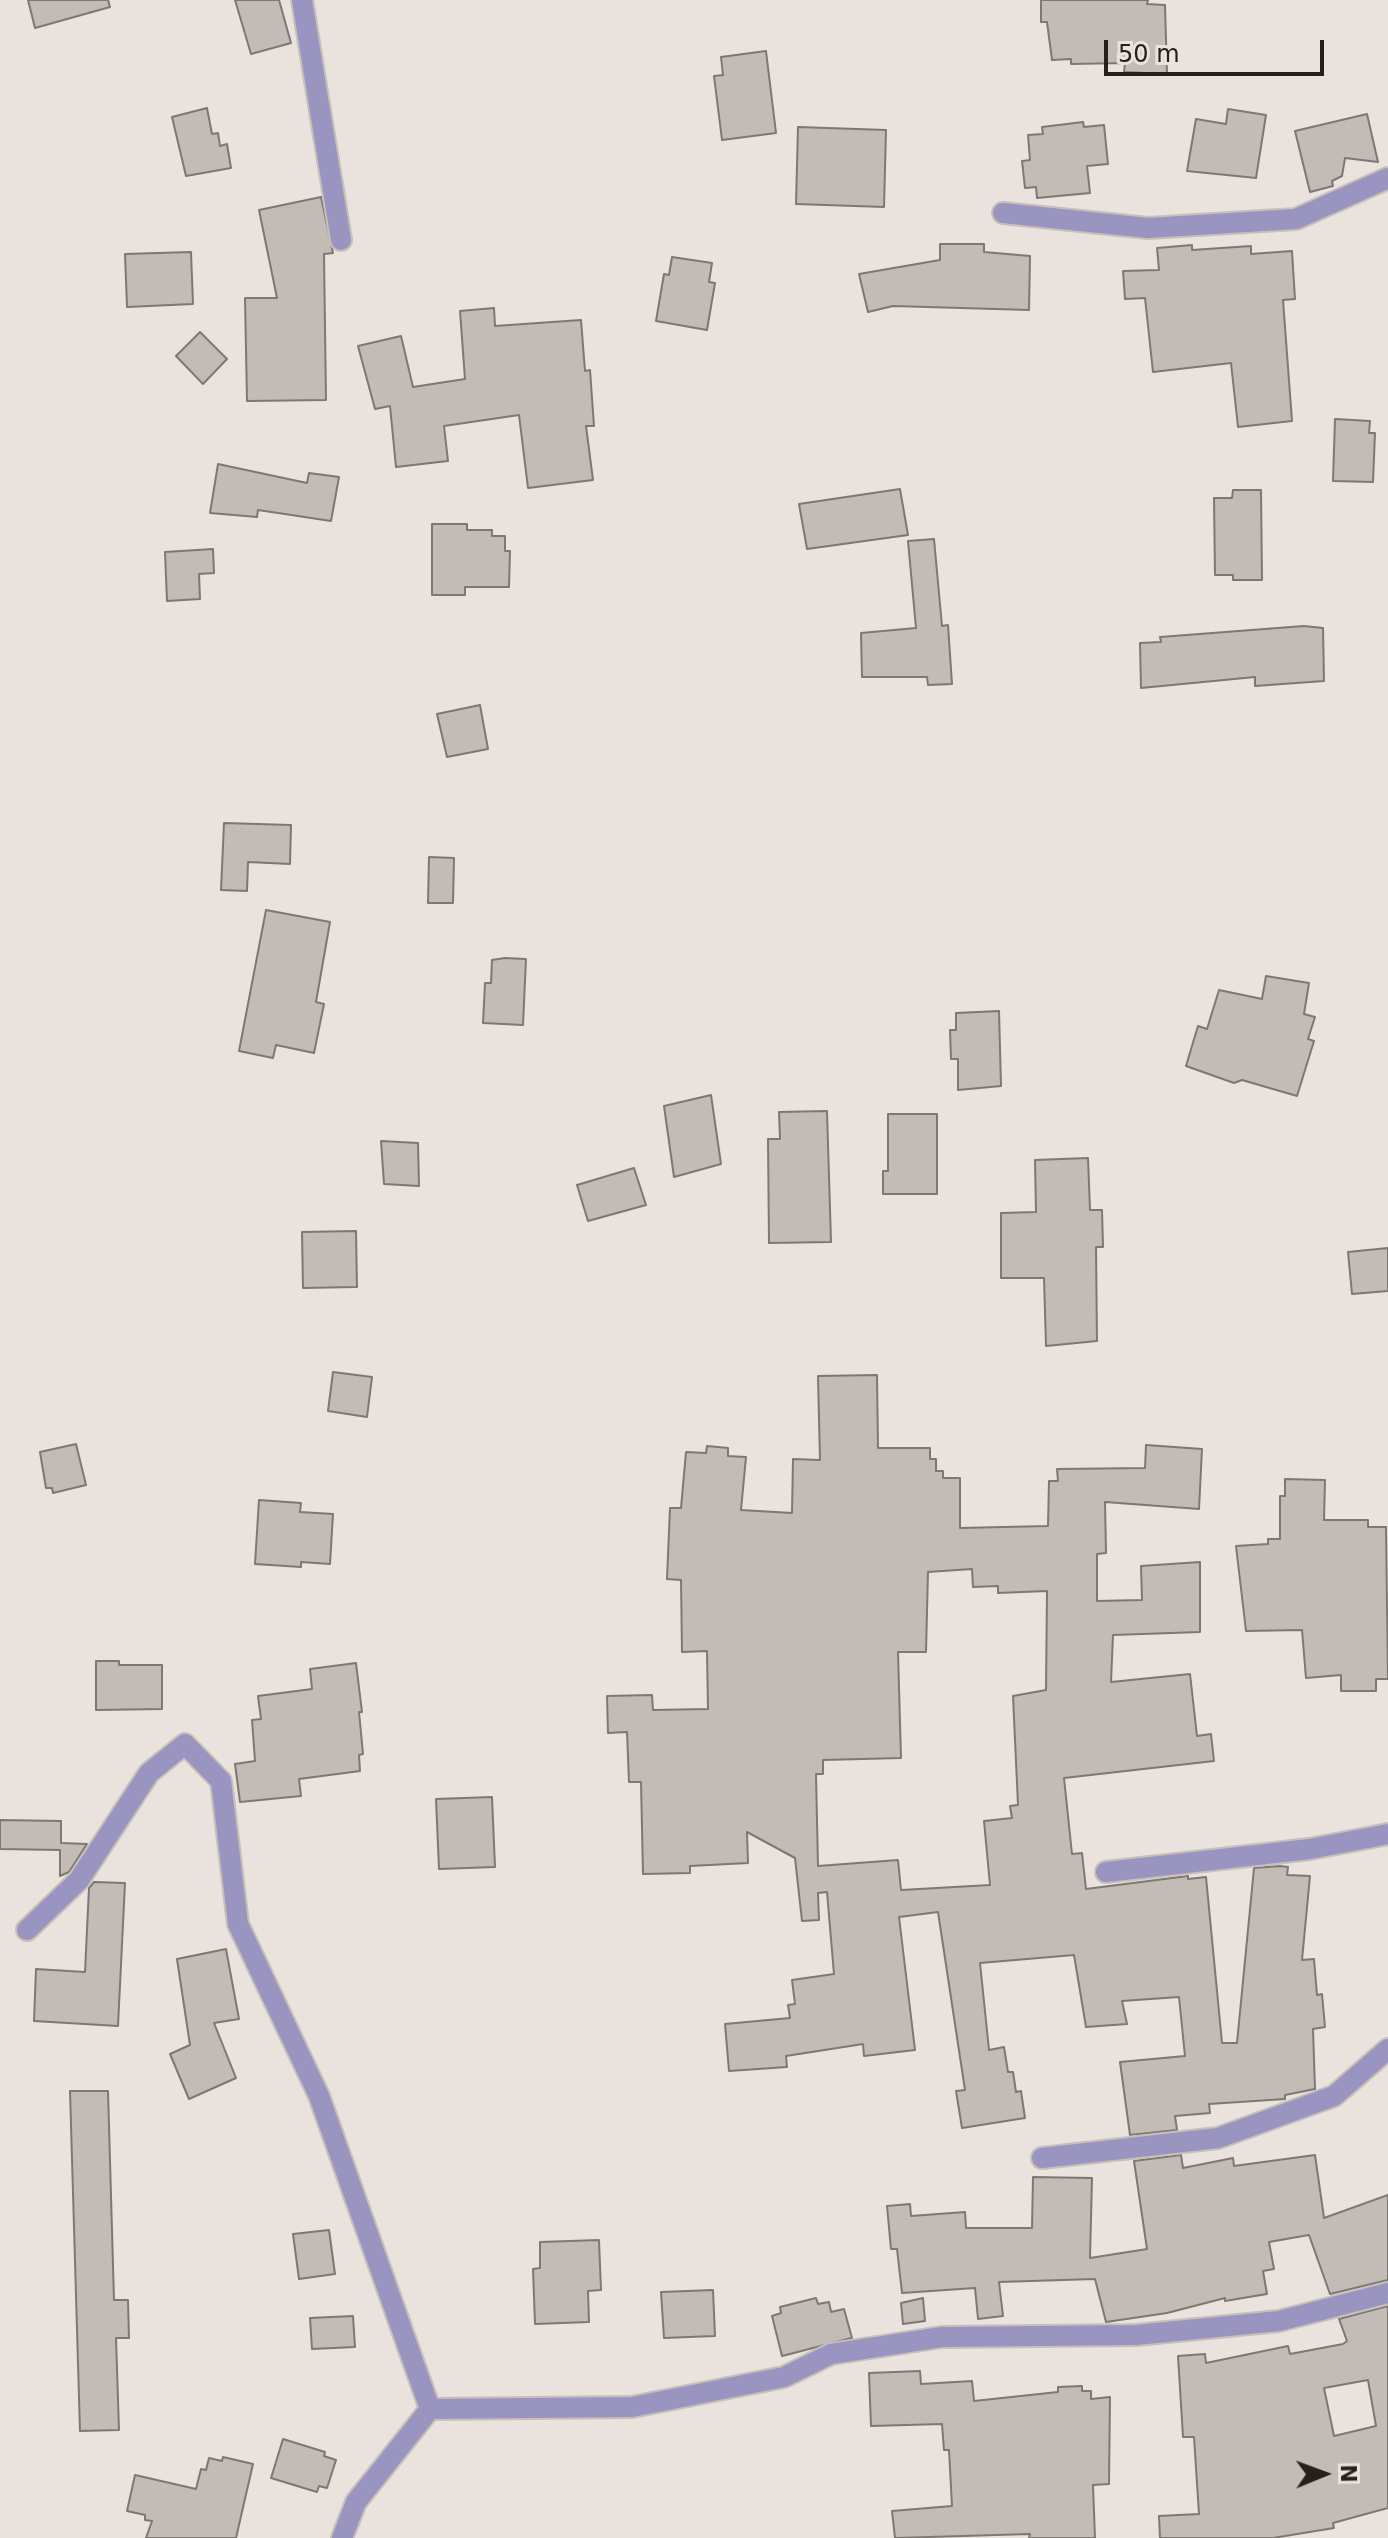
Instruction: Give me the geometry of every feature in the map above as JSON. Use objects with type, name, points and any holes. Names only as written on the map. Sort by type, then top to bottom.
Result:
[{"type":"street","points":[[302,0],[341,240]]},
{"type":"street","points":[[1003,213],[1148,228],[1296,219],[1388,178]]},
{"type":"street","points":[[27,1930],[79,1880],[149,1773],[185,1744],[221,1781],[238,1924],[319,2096],[430,2409]]},
{"type":"street","points":[[1106,1872],[1310,1849],[1388,1834]]},
{"type":"street","points":[[1042,2158],[1218,2138],[1334,2096],[1388,2049]]},
{"type":"street","points":[[430,2409],[632,2407],[784,2377],[831,2354],[942,2337],[1136,2335],[1279,2321],[1388,2293]]},
{"type":"street","points":[[342,2538],[356,2502],[430,2409]]},
{"type":"building","points":[[28,0],[108,0],[110,7],[35,28]]},
{"type":"building","points":[[235,0],[279,0],[291,43],[251,54]]},
{"type":"building","points":[[1041,0],[1148,0],[1147,4],[1165,5],[1167,74],[1124,72],[1125,63],[1071,64],[1071,59],[1052,60],[1047,22],[1041,22]]},
{"type":"building","points":[[766,51],[776,133],[722,140],[714,76],[723,75],[721,57]]},
{"type":"building","points":[[207,108],[212,134],[218,133],[220,146],[227,144],[231,168],[186,176],[172,117]]},
{"type":"building","points":[[1228,109],[1266,115],[1256,178],[1187,171],[1196,119],[1226,124]]},
{"type":"building","points":[[1367,114],[1378,162],[1345,158],[1342,176],[1332,181],[1333,186],[1310,192],[1295,131]]},
{"type":"building","points":[[1083,122],[1084,127],[1104,125],[1108,164],[1087,166],[1090,193],[1037,198],[1036,187],[1025,188],[1022,161],[1030,160],[1028,135],[1043,134],[1042,127]]},
{"type":"building","points":[[798,127],[886,130],[884,207],[796,204]]},
{"type":"building","points":[[321,197],[333,253],[324,254],[326,400],[247,401],[245,298],[277,298],[259,210]]},
{"type":"building","points":[[940,244],[984,244],[984,252],[1030,256],[1029,310],[893,306],[868,312],[859,274],[940,260]]},
{"type":"building","points":[[1192,245],[1192,250],[1251,246],[1251,254],[1292,251],[1295,299],[1283,300],[1292,421],[1238,427],[1231,363],[1153,372],[1145,298],[1125,299],[1123,271],[1159,270],[1157,248]]},
{"type":"building","points":[[191,252],[193,304],[127,307],[125,254]]},
{"type":"building","points":[[672,257],[712,263],[709,282],[715,283],[707,330],[656,321],[664,274],[669,275]]},
{"type":"building","points":[[494,308],[495,326],[581,320],[585,371],[590,370],[594,426],[586,426],[593,480],[528,488],[519,415],[444,426],[448,461],[396,467],[390,406],[375,409],[358,346],[401,336],[413,387],[465,379],[460,311]]},
{"type":"building","points":[[200,332],[227,359],[203,384],[176,356]]},
{"type":"building","points":[[1335,419],[1370,421],[1369,433],[1375,433],[1373,482],[1333,481]]},
{"type":"building","points":[[218,464],[307,483],[309,473],[339,477],[331,521],[258,510],[257,517],[210,513]]},
{"type":"building","points":[[900,489],[908,535],[807,549],[799,504]]},
{"type":"building","points":[[1233,490],[1261,490],[1262,580],[1233,580],[1233,575],[1215,575],[1214,498],[1232,498]]},
{"type":"building","points":[[432,524],[467,524],[467,530],[492,530],[492,536],[505,536],[505,551],[510,551],[509,587],[465,587],[465,595],[432,595]]},
{"type":"building","points":[[934,539],[942,626],[948,625],[952,684],[928,685],[927,677],[862,677],[861,633],[916,628],[908,541]]},
{"type":"building","points":[[213,549],[214,573],[199,574],[200,599],[167,601],[165,552]]},
{"type":"building","points":[[1304,626],[1323,628],[1324,681],[1255,686],[1255,677],[1141,688],[1140,643],[1161,642],[1160,637]]},
{"type":"building","points":[[480,705],[488,749],[447,757],[437,714]]},
{"type":"building","points":[[224,823],[291,825],[290,864],[248,862],[247,891],[221,890]]},
{"type":"building","points":[[429,857],[454,858],[453,903],[428,903]]},
{"type":"building","points":[[266,910],[330,922],[316,1002],[324,1004],[314,1053],[276,1045],[273,1058],[239,1051]]},
{"type":"building","points":[[526,959],[523,1025],[483,1023],[485,983],[491,983],[492,960]]},
{"type":"building","points":[[1266,976],[1309,983],[1304,1014],[1315,1017],[1308,1039],[1314,1041],[1297,1096],[1242,1080],[1234,1083],[1186,1066],[1198,1026],[1207,1029],[1219,990],[1262,999]]},
{"type":"building","points":[[999,1011],[1001,1086],[958,1090],[958,1059],[951,1059],[950,1030],[956,1030],[956,1013]]},
{"type":"building","points":[[711,1095],[721,1164],[674,1177],[664,1106]]},
{"type":"building","points":[[827,1111],[831,1242],[769,1243],[768,1139],[780,1139],[779,1112]]},
{"type":"building","points":[[888,1114],[937,1114],[937,1194],[883,1194],[883,1171],[888,1171]]},
{"type":"building","points":[[381,1141],[418,1143],[419,1186],[384,1184]]},
{"type":"building","points":[[1088,1158],[1090,1210],[1102,1210],[1103,1247],[1096,1247],[1097,1341],[1046,1346],[1044,1278],[1001,1278],[1001,1213],[1036,1212],[1035,1160]]},
{"type":"building","points":[[634,1168],[646,1205],[588,1221],[577,1185]]},
{"type":"building","points":[[356,1231],[357,1287],[303,1288],[302,1232]]},
{"type":"building","points":[[1388,1248],[1388,1291],[1352,1294],[1348,1252]]},
{"type":"building","points":[[333,1372],[372,1377],[367,1417],[328,1411]]},
{"type":"building","points":[[877,1375],[878,1448],[930,1448],[930,1459],[936,1459],[936,1471],[943,1471],[943,1478],[960,1478],[960,1528],[1048,1526],[1049,1481],[1058,1481],[1057,1469],[1145,1468],[1146,1445],[1202,1449],[1199,1509],[1105,1502],[1106,1553],[1097,1554],[1097,1601],[1142,1600],[1141,1566],[1200,1562],[1200,1632],[1113,1635],[1111,1682],[1190,1674],[1197,1736],[1211,1734],[1214,1761],[1064,1778],[1072,1854],[1082,1853],[1086,1889],[1188,1876],[1188,1879],[1206,1877],[1222,2043],[1237,2043],[1254,1868],[1288,1867],[1287,1875],[1310,1876],[1302,1960],[1314,1959],[1317,1995],[1322,1994],[1325,2027],[1313,2029],[1315,2089],[1285,2095],[1285,2099],[1209,2104],[1210,2113],[1175,2116],[1177,2130],[1130,2135],[1120,2062],[1185,2056],[1179,1997],[1122,2001],[1127,2024],[1086,2027],[1074,1955],[980,1963],[989,2050],[1004,2047],[1008,2072],[1013,2072],[1016,2092],[1021,2091],[1025,2118],[962,2128],[956,2091],[965,2090],[938,1912],[899,1917],[915,2050],[864,2056],[863,2044],[786,2056],[787,2067],[729,2071],[725,2024],[790,2018],[788,2005],[795,2004],[792,1980],[834,1974],[827,1892],[818,1893],[819,1920],[802,1921],[795,1858],[747,1832],[748,1863],[690,1866],[690,1873],[643,1874],[641,1782],[629,1782],[627,1732],[608,1733],[607,1696],[652,1695],[653,1710],[708,1709],[707,1651],[682,1652],[681,1580],[667,1579],[670,1508],[681,1508],[686,1452],[706,1453],[707,1446],[728,1448],[728,1456],[746,1457],[741,1510],[792,1513],[793,1459],[820,1460],[818,1376]],"holes":[[[972,1569],[973,1587],[998,1586],[998,1593],[1047,1591],[1046,1690],[1013,1696],[1018,1805],[1010,1806],[1012,1818],[984,1821],[990,1885],[901,1890],[898,1860],[818,1866],[816,1774],[823,1774],[823,1760],[901,1758],[898,1652],[926,1652],[928,1572]]]},
{"type":"building","points":[[76,1444],[86,1485],[53,1493],[52,1488],[46,1488],[40,1452]]},
{"type":"building","points":[[1285,1479],[1325,1480],[1324,1520],[1368,1520],[1368,1527],[1386,1527],[1388,1679],[1376,1679],[1376,1691],[1341,1691],[1341,1675],[1306,1678],[1302,1630],[1246,1631],[1236,1546],[1268,1544],[1268,1539],[1280,1539],[1280,1496],[1285,1496]]},
{"type":"building","points":[[259,1500],[301,1503],[300,1512],[333,1514],[330,1564],[301,1562],[301,1567],[255,1564]]},
{"type":"building","points":[[96,1661],[119,1661],[119,1665],[162,1665],[162,1709],[96,1710]]},
{"type":"building","points":[[356,1663],[362,1712],[359,1712],[363,1754],[359,1755],[360,1771],[299,1779],[301,1796],[240,1802],[235,1764],[255,1761],[252,1720],[261,1719],[258,1696],[312,1689],[310,1669]]},
{"type":"building","points":[[492,1797],[495,1867],[439,1869],[436,1799]]},
{"type":"building","points":[[0,1820],[61,1821],[61,1843],[87,1844],[69,1872],[60,1876],[60,1850],[0,1849]]},
{"type":"building","points":[[94,1882],[125,1883],[118,2026],[34,2021],[36,1969],[85,1972],[89,1888]]},
{"type":"building","points":[[226,1949],[239,2019],[214,2023],[236,2078],[189,2099],[170,2054],[190,2045],[177,1959]]},
{"type":"building","points":[[70,2091],[108,2091],[114,2300],[128,2300],[129,2338],[116,2338],[119,2430],[80,2431]]},
{"type":"building","points":[[1181,2155],[1183,2168],[1233,2158],[1234,2166],[1315,2155],[1324,2218],[1388,2195],[1388,2280],[1330,2294],[1309,2235],[1269,2242],[1274,2269],[1263,2271],[1267,2294],[1225,2301],[1225,2298],[1167,2313],[1106,2322],[1095,2279],[999,2282],[1003,2316],[978,2319],[975,2288],[902,2293],[897,2249],[891,2249],[887,2206],[910,2204],[911,2216],[965,2212],[966,2228],[1032,2228],[1033,2177],[1092,2178],[1090,2258],[1147,2249],[1134,2161]]},
{"type":"building","points":[[329,2230],[335,2274],[299,2279],[293,2234]]},
{"type":"building","points":[[599,2240],[601,2290],[588,2291],[589,2322],[535,2324],[533,2269],[540,2268],[540,2242]]},
{"type":"building","points":[[713,2290],[715,2336],[664,2338],[661,2292]]},
{"type":"building","points":[[816,2298],[818,2304],[829,2302],[831,2312],[844,2309],[852,2338],[782,2356],[772,2316],[781,2313],[780,2307]]},
{"type":"building","points":[[923,2298],[925,2321],[903,2324],[901,2303]]},
{"type":"building","points":[[1388,2306],[1388,2508],[1333,2523],[1334,2528],[1273,2538],[1160,2538],[1159,2516],[1199,2514],[1194,2437],[1183,2437],[1178,2356],[1205,2354],[1206,2363],[1288,2346],[1290,2354],[1343,2344],[1347,2341],[1339,2319]],"holes":[[[1368,2380],[1376,2426],[1334,2436],[1324,2388]]]},
{"type":"building","points":[[353,2316],[355,2347],[312,2349],[310,2318]]},
{"type":"building","points":[[920,2371],[921,2384],[972,2381],[974,2401],[1058,2392],[1058,2387],[1082,2386],[1082,2391],[1091,2391],[1091,2399],[1110,2397],[1109,2484],[1093,2485],[1095,2538],[1029,2538],[1030,2534],[895,2538],[892,2511],[952,2506],[949,2450],[944,2450],[942,2424],[871,2426],[869,2373]]},
{"type":"building","points":[[283,2439],[325,2452],[324,2456],[336,2460],[327,2488],[319,2486],[317,2492],[271,2478]]},
{"type":"building","points":[[223,2457],[253,2464],[236,2538],[146,2538],[152,2521],[145,2520],[145,2515],[127,2511],[135,2475],[196,2489],[201,2469],[206,2470],[209,2458],[222,2461]]}]
